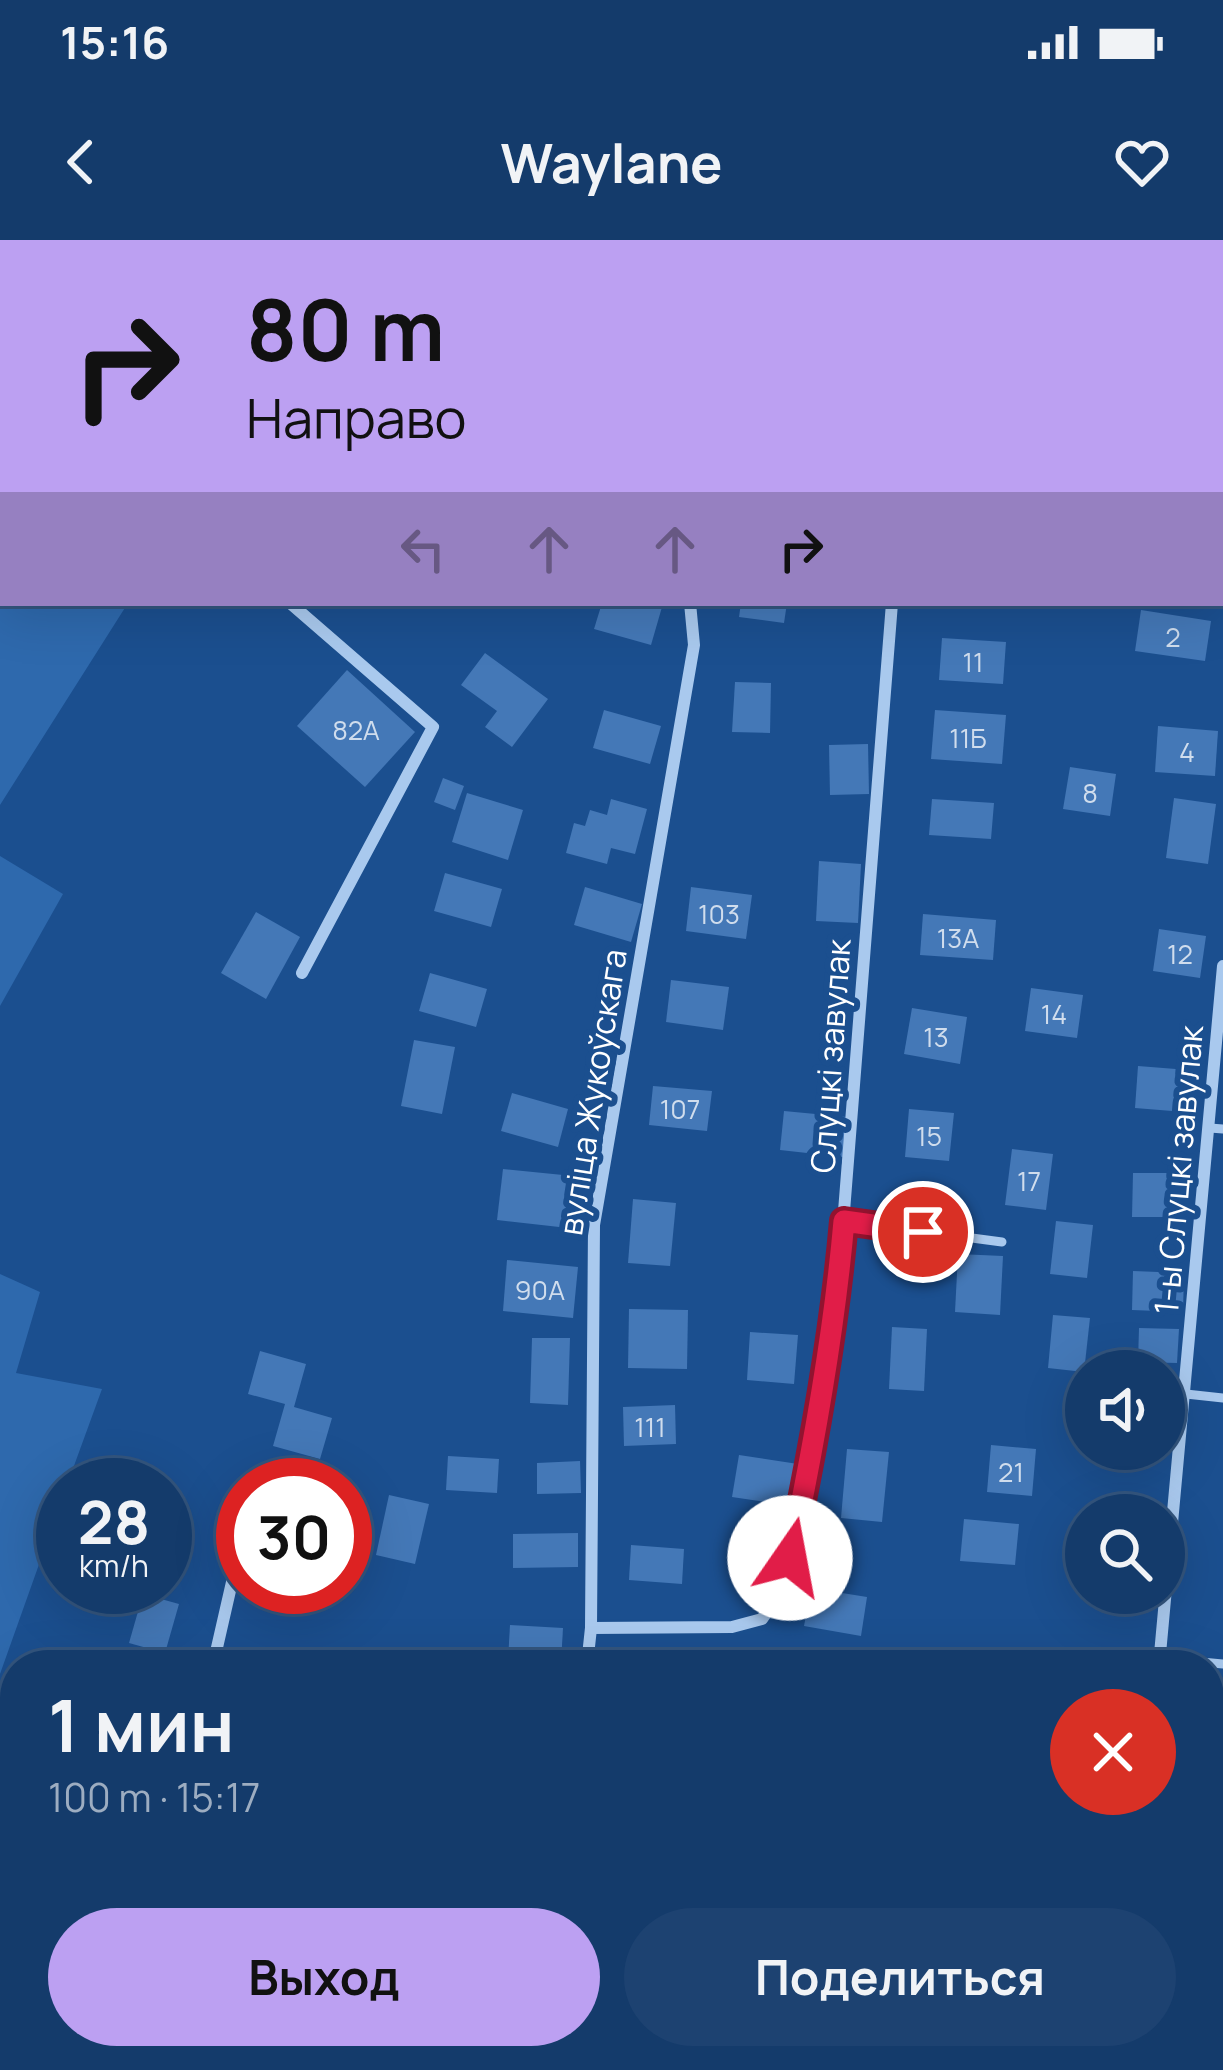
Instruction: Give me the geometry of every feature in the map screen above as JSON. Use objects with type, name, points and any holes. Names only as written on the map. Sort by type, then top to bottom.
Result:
[{"type":"street","points":[[293,606],[433,727],[302,973]]},
{"type":"street","name":"вуліца Жукоўскага","points":[[588,1650],[594,1225],[694,645],[690,606]]},
{"type":"street","name":"Слуцкі завулак","points":[[591,1628],[732,1627],[762,1619],[775,1600],[790,1558],[817,1435],[836,1313],[892,606]]},
{"type":"street","name":"1-ы Слуцкі завулак","points":[[1160,1650],[1217,1128],[1223,965]]},
{"type":"street","points":[[216,1650],[225,1614]]},
{"type":"lane","points":[[844,1221],[1002,1242]]},
{"type":"lane","points":[[1186,1394],[1223,1398]]},
{"type":"shaded area","points":[[0,606],[126,606],[0,805]]},
{"type":"shaded area","points":[[0,856],[63,894],[0,1006]]},
{"type":"shaded area","points":[[0,1274],[40,1292],[16,1373],[102,1389],[77,1458],[36,1458],[36,1573],[9,1650],[0,1650]]},
{"type":"building","points":[[601,606],[662,607],[651,645],[594,629]]},
{"type":"building","points":[[741,606],[787,606],[784,623],[739,617]]},
{"type":"building","points":[[1141,610],[1211,621],[1205,661],[1135,651]]},
{"type":"building","points":[[942,638],[1006,642],[1003,684],[939,680]]},
{"type":"building","points":[[485,653],[548,699],[512,747],[485,727],[497,711],[461,685]]},
{"type":"building","points":[[347,670],[415,732],[365,787],[297,726]]},
{"type":"building","points":[[735,682],[771,683],[770,733],[732,732]]},
{"type":"building","points":[[604,710],[661,726],[650,764],[593,748]]},
{"type":"building","points":[[935,710],[1006,715],[1002,764],[931,759]]},
{"type":"building","points":[[1158,726],[1218,731],[1215,776],[1155,772]]},
{"type":"building","points":[[868,744],[869,794],[830,795],[829,745]]},
{"type":"building","points":[[1070,767],[1116,774],[1110,816],[1063,809]]},
{"type":"building","points":[[443,778],[464,786],[455,810],[434,802]]},
{"type":"building","points":[[467,793],[523,810],[508,860],[452,842]]},
{"type":"building","points":[[1174,798],[1216,804],[1208,864],[1166,858]]},
{"type":"building","points":[[611,799],[647,809],[635,854],[611,848],[607,864],[566,853],[574,823],[585,826],[590,810],[607,815]]},
{"type":"building","points":[[932,799],[994,803],[991,839],[929,835]]},
{"type":"building","points":[[819,861],[861,864],[858,923],[816,921]]},
{"type":"building","points":[[445,873],[502,889],[491,927],[434,911]]},
{"type":"building","points":[[585,887],[642,904],[631,942],[574,925]]},
{"type":"building","points":[[691,887],[752,895],[746,939],[686,931]]},
{"type":"building","points":[[256,912],[300,937],[266,999],[221,973]]},
{"type":"building","points":[[923,914],[996,920],[993,960],[920,955]]},
{"type":"building","points":[[1159,929],[1206,936],[1200,978],[1153,971]]},
{"type":"building","points":[[430,973],[487,989],[476,1027],[419,1011]]},
{"type":"building","points":[[671,980],[729,987],[723,1030],[666,1022]]},
{"type":"building","points":[[1031,988],[1083,995],[1077,1038],[1025,1031]]},
{"type":"building","points":[[912,1008],[967,1017],[960,1064],[904,1054]]},
{"type":"building","points":[[414,1040],[455,1047],[442,1114],[401,1106]]},
{"type":"building","points":[[1138,1066],[1201,1071],[1197,1113],[1135,1108]]},
{"type":"building","points":[[653,1086],[712,1091],[707,1131],[649,1125]]},
{"type":"building","points":[[512,1093],[568,1109],[558,1147],[501,1131]]},
{"type":"building","points":[[909,1109],[954,1113],[949,1161],[905,1157]]},
{"type":"building","points":[[784,1111],[847,1117],[843,1157],[780,1150]]},
{"type":"building","points":[[1012,1149],[1053,1154],[1046,1210],[1005,1205]]},
{"type":"building","points":[[503,1169],[583,1177],[577,1229],[497,1220]]},
{"type":"building","points":[[1133,1173],[1186,1173],[1186,1217],[1132,1217]]},
{"type":"building","points":[[633,1199],[676,1203],[670,1266],[628,1263]]},
{"type":"building","points":[[1056,1221],[1093,1225],[1087,1278],[1050,1274]]},
{"type":"building","points":[[958,1254],[1003,1256],[1000,1315],[955,1312]]},
{"type":"building","points":[[507,1260],[578,1267],[573,1318],[503,1311]]},
{"type":"building","points":[[1133,1271],[1184,1273],[1183,1312],[1132,1310]]},
{"type":"building","points":[[629,1309],[688,1310],[687,1369],[628,1368]]},
{"type":"building","points":[[1053,1315],[1090,1318],[1086,1350],[1065,1350],[1065,1370],[1048,1368]]},
{"type":"building","points":[[892,1327],[927,1329],[924,1391],[889,1389]]},
{"type":"building","points":[[1139,1328],[1179,1329],[1178,1350],[1138,1350]]},
{"type":"building","points":[[750,1332],[798,1335],[794,1384],[747,1380]]},
{"type":"building","points":[[532,1338],[570,1338],[568,1405],[530,1403]]},
{"type":"building","points":[[260,1351],[306,1364],[294,1407],[332,1418],[320,1458],[273,1446],[285,1404],[248,1394]]},
{"type":"building","points":[[675,1405],[676,1444],[624,1446],[623,1407]]},
{"type":"building","points":[[991,1445],[1036,1449],[1032,1496],[987,1492]]},
{"type":"building","points":[[847,1449],[889,1452],[882,1522],[841,1518]]},
{"type":"building","points":[[739,1455],[798,1464],[792,1506],[732,1497]]},
{"type":"building","points":[[448,1456],[499,1459],[497,1493],[446,1490]]},
{"type":"building","points":[[580,1461],[581,1493],[537,1494],[537,1463]]},
{"type":"building","points":[[389,1495],[429,1504],[415,1564],[376,1555]]},
{"type":"building","points":[[964,1519],[1019,1524],[1015,1565],[960,1561]]},
{"type":"building","points":[[578,1533],[578,1567],[513,1568],[513,1534]]},
{"type":"building","points":[[631,1545],[684,1549],[682,1584],[629,1580]]},
{"type":"building","points":[[811,1588],[867,1597],[861,1636],[804,1626]]},
{"type":"building","points":[[137,1614],[176,1614],[166,1650],[129,1643]]},
{"type":"building","points":[[510,1625],[563,1628],[562,1650],[509,1650]]},
{"type":"route","points":[[790,1558],[824,1394],[844,1221],[923,1232]]}]
